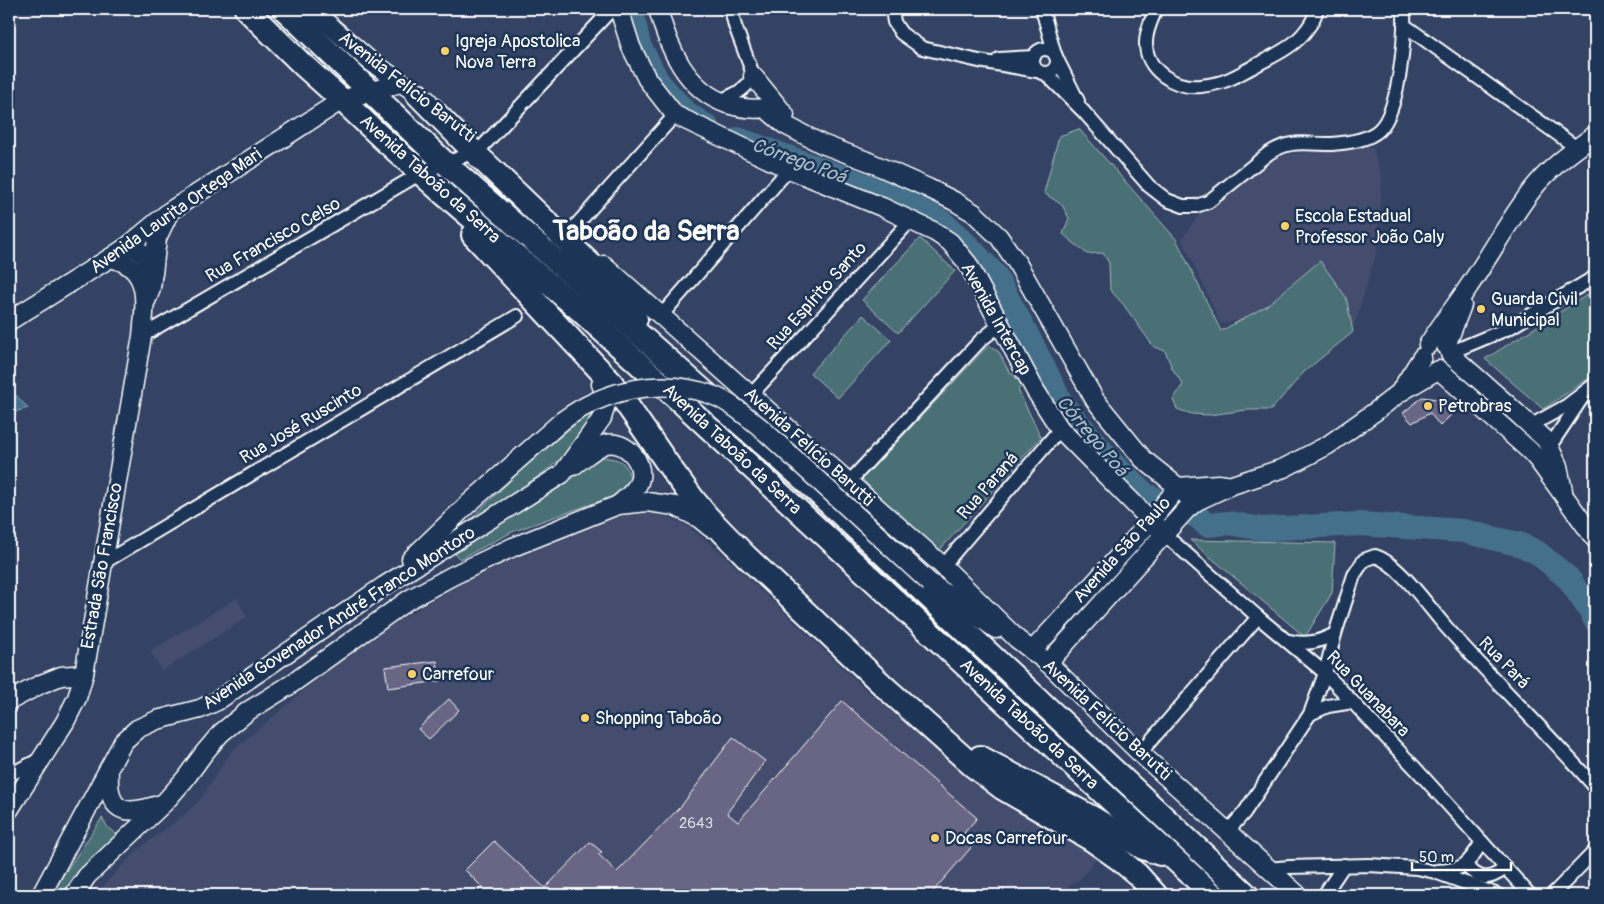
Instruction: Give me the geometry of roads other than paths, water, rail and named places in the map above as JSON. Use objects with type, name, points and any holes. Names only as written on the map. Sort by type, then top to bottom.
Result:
[{"type":"highway","name":"Avenida Taboão da Serra","points":[[246,9],[303,65],[421,174],[583,313],[673,395],[1213,895]]},
{"type":"highway","name":"Avenida Taboão da Serra","points":[[284,9],[445,163],[802,478],[1247,895]]},
{"type":"highway","points":[[409,89],[478,150],[604,277],[656,349]]},
{"type":"highway","points":[[446,195],[468,229],[611,382],[694,500],[746,556],[887,690],[938,733],[973,766],[1002,788],[1092,840],[1119,859],[1138,875],[1156,895]]},
{"type":"highway","points":[[938,733],[1093,818],[1143,848],[1175,860]]},
{"type":"main road","name":"Avenida Felício Barutti","points":[[311,9],[370,61],[409,89]]},
{"type":"main road","name":"Avenida Intercap","points":[[619,9],[631,47],[647,79],[675,115],[789,168],[882,206],[935,232],[950,242],[968,264],[1035,390],[1060,429],[1166,531]]},
{"type":"main road","points":[[658,9],[668,41],[684,71],[693,83],[704,92],[719,101],[737,107],[765,108],[785,125],[822,144],[867,161],[928,188],[974,213],[999,237],[1017,263],[1095,400],[1143,459],[1189,506]]},
{"type":"main road","points":[[753,76],[798,131]]},
{"type":"main road","name":"Avenida Laurita Ortega Mari","points":[[9,320],[110,258],[128,246],[170,210],[342,100],[370,92],[409,89]]},
{"type":"main road","name":"Avenida São Paulo","points":[[1399,393],[1441,324],[1469,286],[1532,189],[1552,168],[1595,135]]},
{"type":"main road","name":"Avenida Felício Barutti","points":[[478,150],[660,317],[751,395],[943,566],[1017,639],[1048,663],[1140,752],[1298,895]]},
{"type":"main road","name":"Estrada São Francisco","points":[[145,304],[150,293],[158,238],[170,210]]},
{"type":"main road","points":[[128,246],[140,252],[148,262],[153,274]]},
{"type":"main road","name":"Estrada São Francisco","points":[[9,810],[66,722],[77,698],[84,674],[142,336],[145,304],[140,278],[136,271],[126,262],[110,258]]},
{"type":"main road","name":"Avenida São Paulo","points":[[1451,350],[1469,286]]},
{"type":"main road","points":[[1565,499],[1558,466],[1546,440],[1451,350],[1437,342],[1425,351],[1424,365],[1437,371],[1530,451],[1538,460],[1565,499],[1595,539]]},
{"type":"main road","points":[[1437,371],[1447,365],[1451,350]]},
{"type":"main road","name":"Avenida Govenador André Franco Montoro","points":[[41,895],[123,742],[137,729],[157,720],[200,709],[217,701],[384,586],[562,474],[602,418],[606,404],[598,374],[590,361]]},
{"type":"main road","name":"Avenida São Paulo","points":[[1048,663],[1189,506],[1229,486],[1284,468],[1328,445],[1399,393],[1437,371]]},
{"type":"main road","points":[[384,586],[467,505],[562,422],[590,403],[620,392],[660,386],[682,388],[712,396],[734,406],[760,427],[930,583],[990,626],[1017,639]]},
{"type":"main road","points":[[562,474],[603,445],[611,443],[621,446],[633,454],[638,464],[640,478],[634,491],[618,505]]},
{"type":"main road","points":[[1530,451],[1542,450],[1550,446]]},
{"type":"main road","name":"Avenida São Paulo","points":[[1032,650],[1153,519],[1175,491],[1218,484],[1229,486]]},
{"type":"main road","name":"Avenida Govenador André Franco Montoro","points":[[74,895],[87,876],[164,803],[222,733],[248,711],[290,685],[408,600],[452,576],[513,547],[618,505],[647,502],[675,506],[700,520],[746,556]]},
{"type":"main road","points":[[1080,597],[1080,604],[1083,610],[1088,612],[1095,611]]},
{"type":"main road","points":[[1066,612],[1078,616],[1082,626]]},
{"type":"main road","points":[[9,701],[61,676],[84,674]]},
{"type":"main road","points":[[108,768],[108,784],[112,798],[117,806],[125,811],[133,811],[164,803]]},
{"type":"street","points":[[478,150],[612,9]]},
{"type":"street","points":[[731,9],[734,26],[753,76],[764,98],[765,108]]},
{"type":"street","points":[[892,9],[894,22],[901,33],[922,48],[979,61],[1049,73],[1055,68],[1056,57],[1046,49],[1036,54],[979,61]]},
{"type":"street","points":[[1156,9],[1146,42],[1151,64],[1166,77],[1180,84],[1200,87],[1227,80],[1284,50],[1307,30],[1317,9]]},
{"type":"street","points":[[1044,14],[1033,64],[1084,112],[1149,186],[1167,200],[1183,206],[1196,206],[1208,202],[1280,146],[1306,142],[1348,143],[1378,132],[1392,107],[1398,81],[1404,9]]},
{"type":"street","points":[[1044,14],[1056,57],[1084,112]]},
{"type":"street","points":[[1404,25],[1577,148]]},
{"type":"street","points":[[719,101],[736,94],[748,85],[753,76]]},
{"type":"street","points":[[569,233],[675,115]]},
{"type":"street","name":"Rua Francisco Celso","points":[[142,336],[421,174],[478,150]]},
{"type":"street","points":[[660,317],[789,168]]},
{"type":"street","name":"Rua Espírito Santo","points":[[751,395],[910,221]]},
{"type":"street","points":[[1451,350],[1509,328],[1595,277]]},
{"type":"street","name":"Rua José Ruscinto","points":[[103,563],[517,316]]},
{"type":"street","points":[[849,482],[981,340],[1001,324]]},
{"type":"street","points":[[1530,426],[1591,388]]},
{"type":"street","points":[[1550,446],[1591,388]]},
{"type":"street","name":"Rua Paraná","points":[[943,566],[1060,429]]},
{"type":"street","name":"Rua Guanabara","points":[[1166,531],[1258,617],[1325,673],[1416,769],[1530,895]]},
{"type":"street","name":"Rua Pará","points":[[1335,634],[1348,592],[1359,565],[1364,560],[1375,556],[1388,563],[1408,582],[1447,628],[1559,745],[1595,787]]},
{"type":"street","points":[[1140,752],[1258,617]]},
{"type":"street","points":[[1288,641],[1308,644],[1335,634]]},
{"type":"street","points":[[1227,832],[1244,813],[1310,714],[1325,673],[1335,634]]},
{"type":"street","points":[[1310,714],[1328,706],[1353,702]]},
{"type":"street","points":[[9,775],[43,757]]},
{"type":"street","points":[[1435,872],[1451,871],[1465,865],[1482,842]]},
{"type":"street","points":[[1552,895],[1595,851]]},
{"type":"street","points":[[1465,865],[1477,875],[1482,883],[1498,895]]},
{"type":"street","points":[[1324,895],[1344,866]]},
{"type":"street","points":[[1268,869],[1344,866],[1407,867],[1482,883],[1506,868]]},
{"type":"waterway","name":"Córrego Poá","points":[[631,9],[639,45],[658,82],[685,112],[707,127]]},
{"type":"waterway","name":"Córrego Poá","points":[[738,139],[898,197],[941,221],[995,275],[1062,404],[1112,463],[1146,495],[1198,517],[1207,525],[1228,523],[1262,529],[1360,524],[1463,531],[1522,545],[1538,553],[1569,579],[1595,620]]},
{"type":"place","name":"Igreja Apostolica Nova Terra","points":[[445,51]]},
{"type":"place","name":"Escola Estadual Professor João Caly","points":[[1285,226]]},
{"type":"place","name":"Guarda Civil Municipal","points":[[1481,309]]},
{"type":"place","name":"Petrobras","points":[[1428,406]]},
{"type":"place","name":"Carrefour","points":[[412,674]]},
{"type":"place","name":"Shopping Taboão","points":[[585,718]]},
{"type":"place","name":"Docas Carrefour","points":[[935,838]]},
{"type":"district","name":"Taboão da Serra","points":[[646,231]]}]
